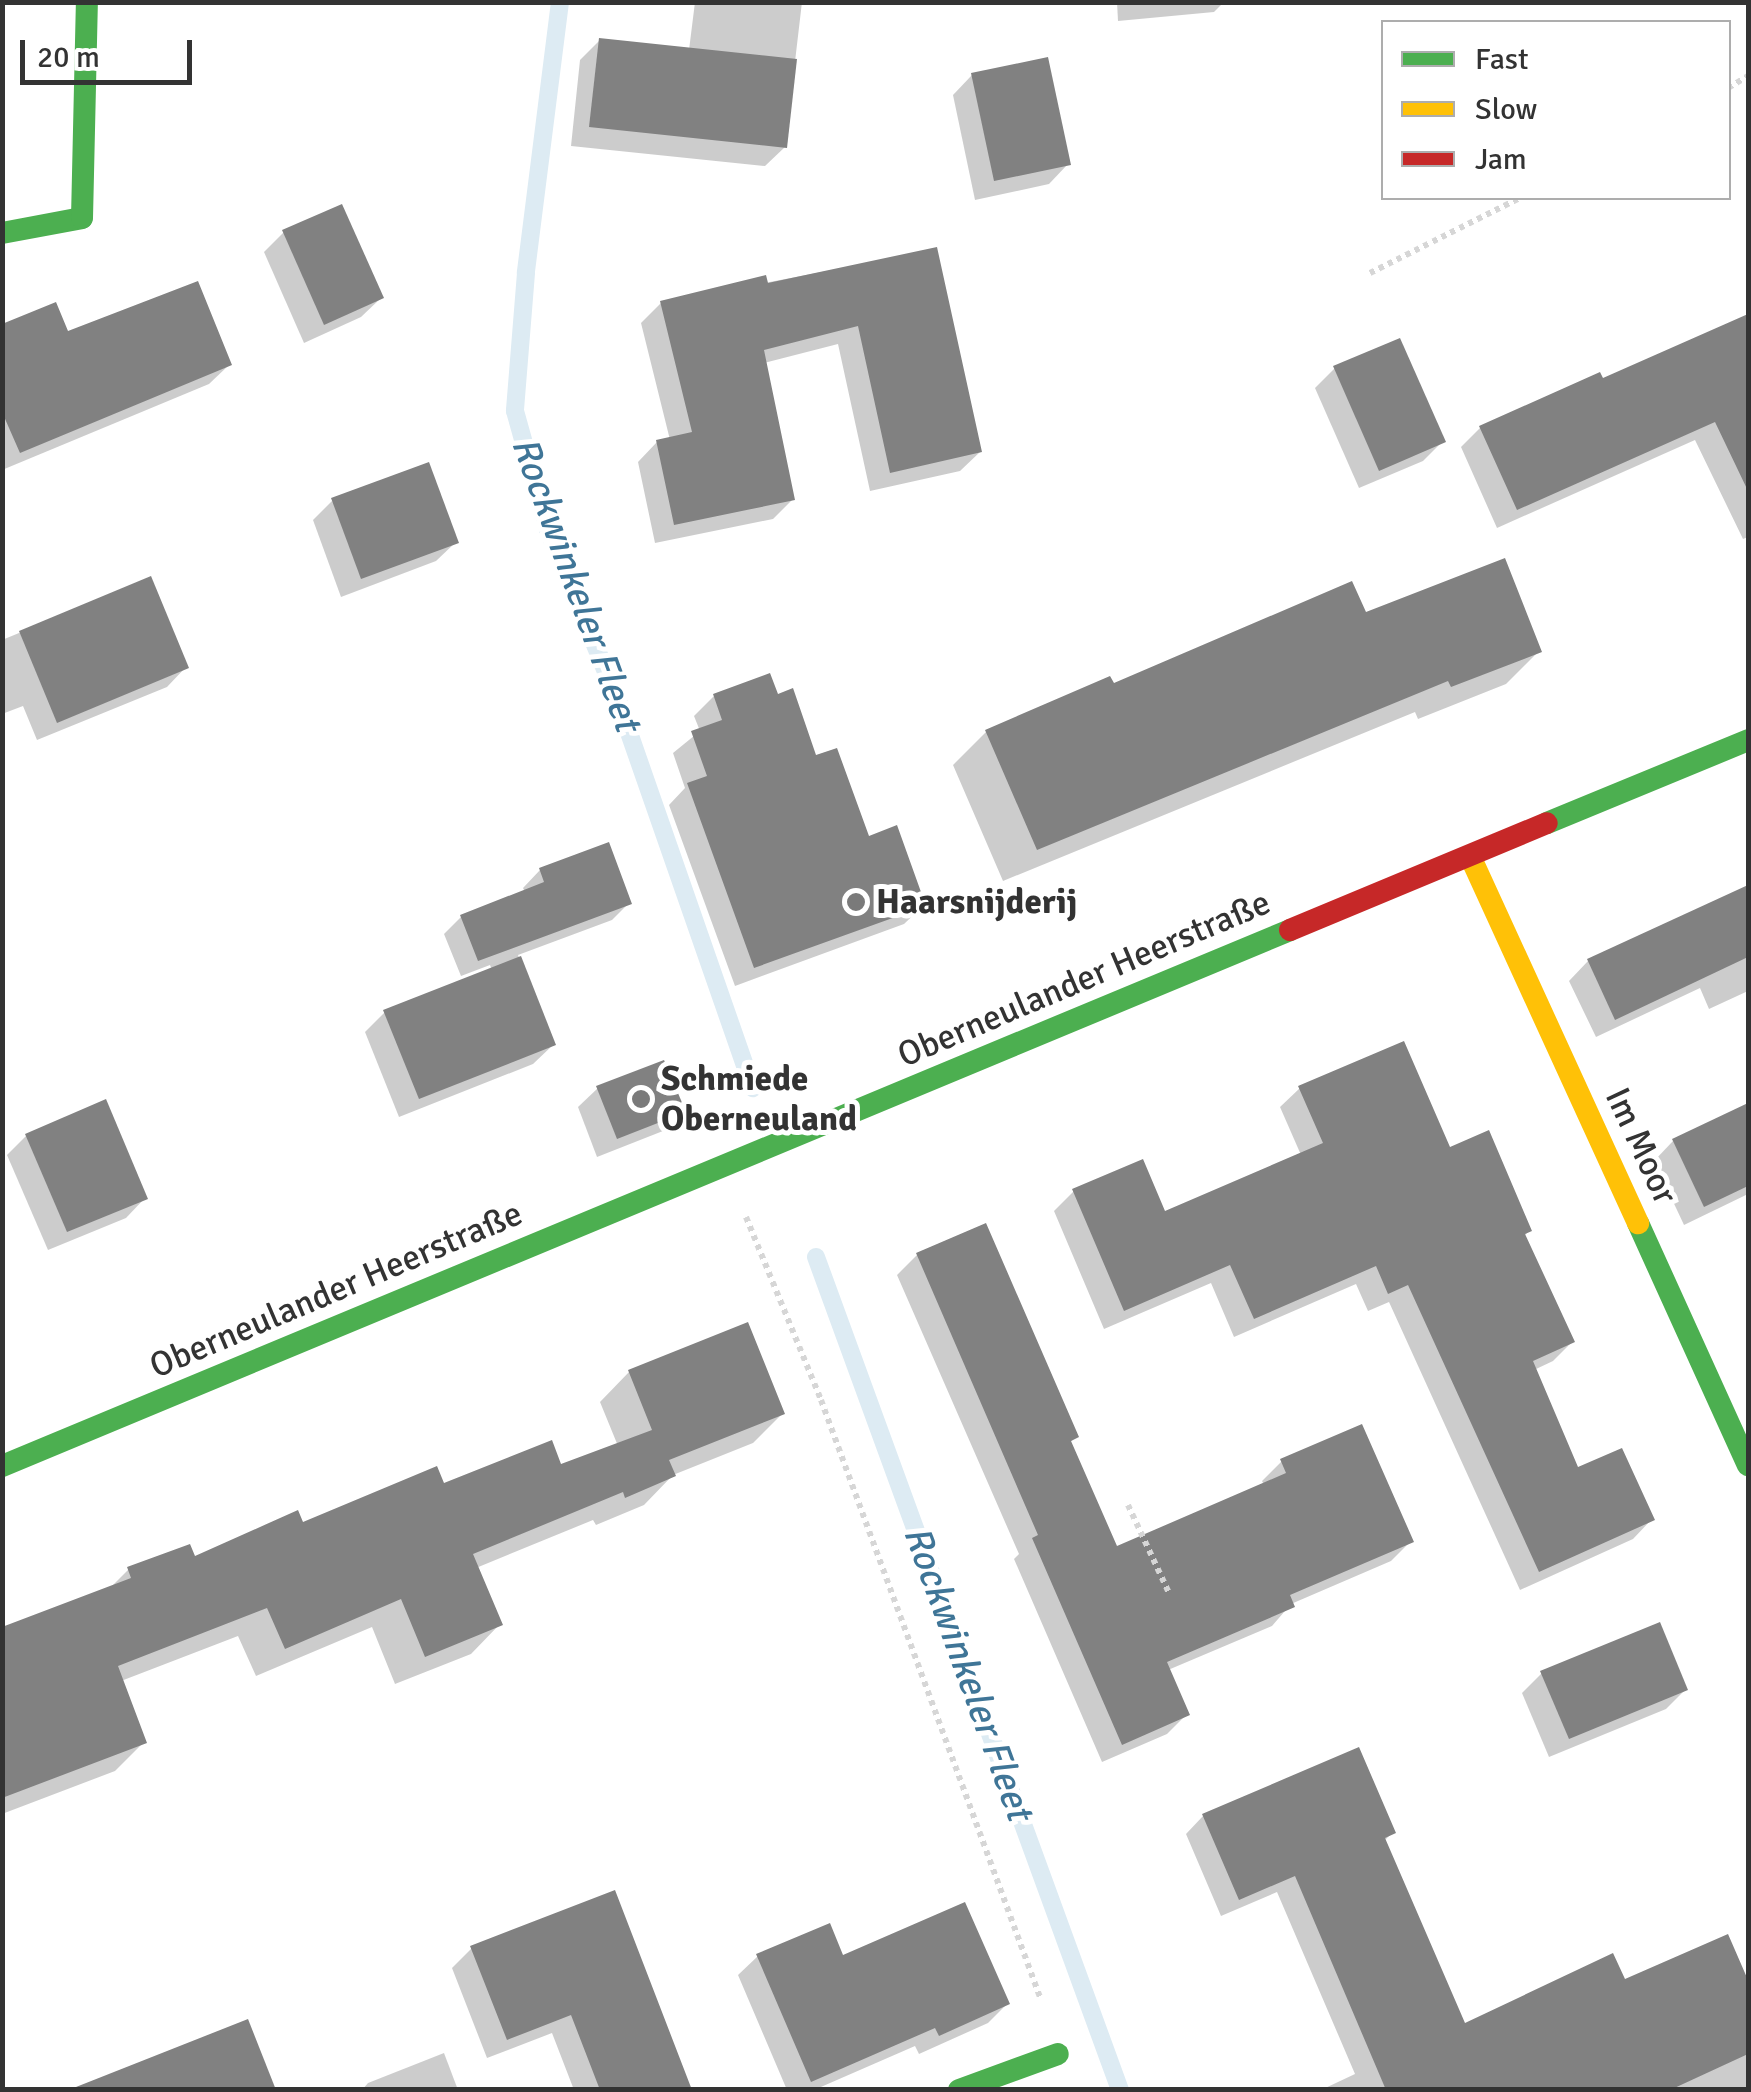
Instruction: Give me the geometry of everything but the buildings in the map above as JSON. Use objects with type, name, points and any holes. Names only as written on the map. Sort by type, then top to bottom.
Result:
[{"type":"street","points":[[2,232],[82,218],[88,2]]},
{"type":"street","name":"Oberneulander Heerstraße","points":[[2,1466],[1748,740]]},
{"type":"street","name":"Im Moor","points":[[1470,856],[1748,1465]]},
{"type":"street","points":[[960,2090],[1058,2054]]},
{"type":"path","points":[[1370,274],[1516,200]]},
{"type":"path","points":[[725,1166],[821,1400],[1021,1935],[1058,2054]]},
{"type":"path","points":[[1128,1505],[1168,1593]]},
{"type":"waterway","name":"Rockwinkeler Fleet","points":[[560,2],[526,273],[515,411],[548,529],[618,701],[753,1088]]},
{"type":"waterway","name":"Rockwinkeler Fleet","points":[[816,1257],[1120,2090]]},
{"type":"traffic: fast","points":[[2,233],[82,218],[87,2]]},
{"type":"traffic: fast","points":[[1547,823],[1748,740]]},
{"type":"traffic: fast","points":[[2,1466],[1290,930]]},
{"type":"traffic: fast","points":[[1638,1223],[1748,1465]]},
{"type":"traffic: fast","points":[[959,2090],[1058,2054]]},
{"type":"traffic: slow","points":[[1470,856],[1638,1223]]},
{"type":"traffic: jam","points":[[1290,930],[1547,823]]},
{"type":"place","name":"Haarsnijderij","points":[[856,902]]},
{"type":"place","name":"Schmiede Oberneuland","points":[[641,1099]]}]
